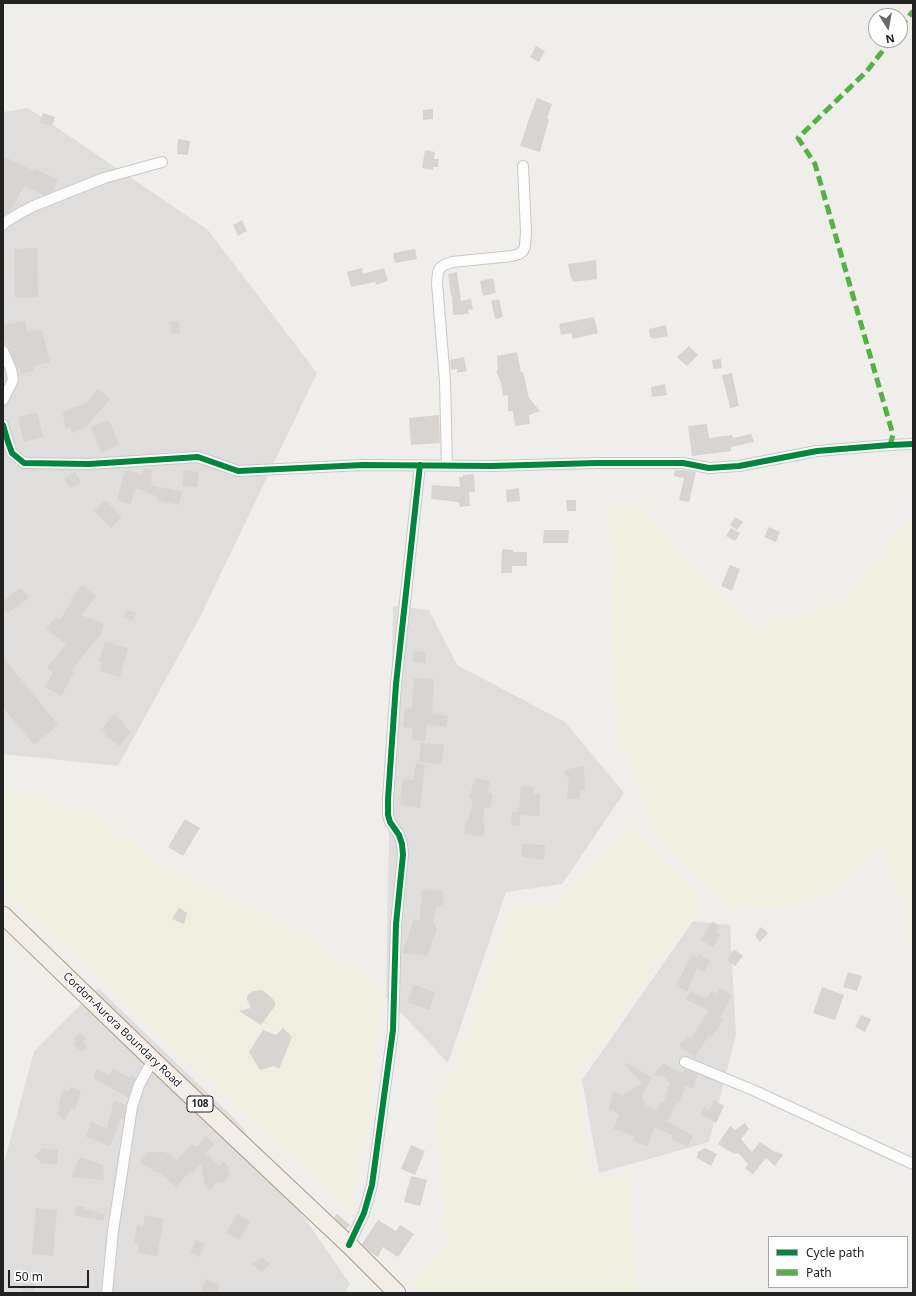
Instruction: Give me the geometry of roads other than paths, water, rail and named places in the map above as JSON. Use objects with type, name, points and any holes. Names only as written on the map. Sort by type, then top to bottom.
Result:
[{"type":"main road","name":"Cordon-Aurora Boundary Road","points":[[3,915],[153,1060],[349,1245],[397,1293]]},
{"type":"street","points":[[3,224],[36,205],[104,178],[162,162]]},
{"type":"street","points":[[447,466],[445,381],[437,283],[438,272],[444,265],[452,262],[512,256],[523,251],[526,232],[523,166]]},
{"type":"street","points":[[3,351],[11,369],[13,380],[3,400]]},
{"type":"street","points":[[3,425],[12,453],[24,463],[89,464],[198,457],[238,471],[363,465],[492,466],[596,463],[683,463],[709,468],[739,466],[817,451],[890,444],[913,444]]},
{"type":"street","points":[[349,1245],[364,1212],[372,1185],[393,1030],[396,924],[404,855],[399,835],[390,822],[388,815],[388,799],[396,684],[420,465]]},
{"type":"street","points":[[107,1293],[114,1224],[132,1107],[139,1085],[153,1060]]},
{"type":"street","points":[[686,1062],[752,1090],[913,1164]]}]
